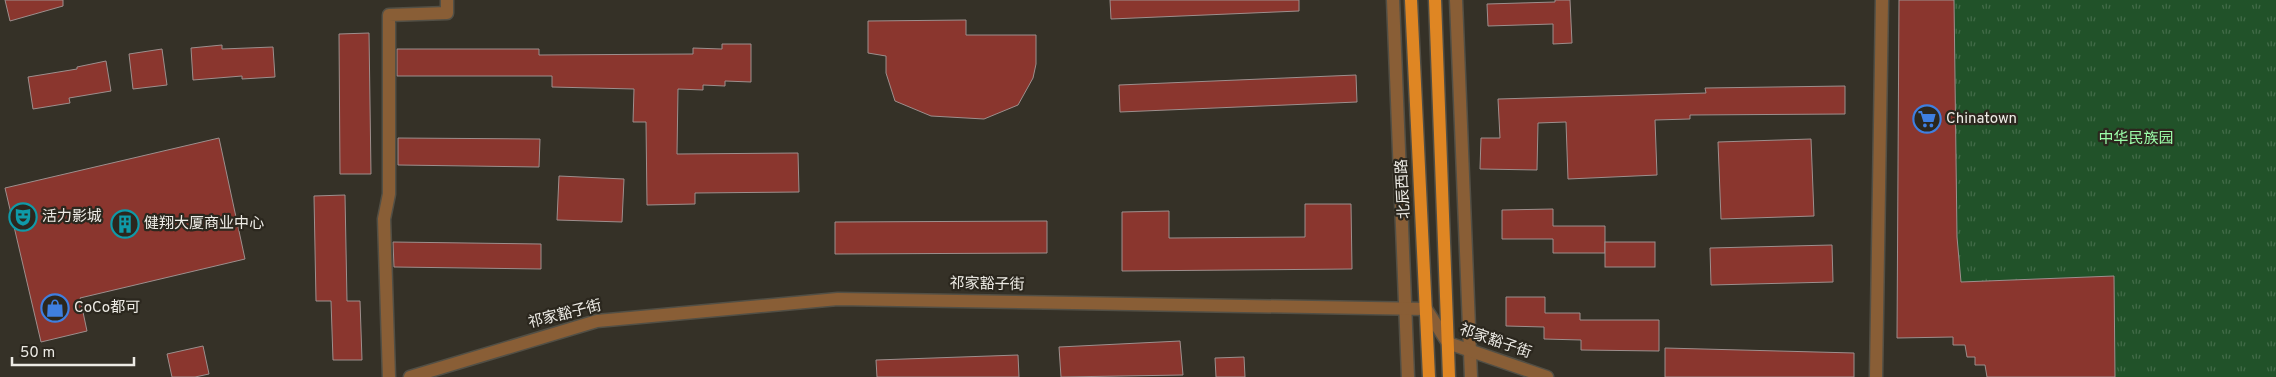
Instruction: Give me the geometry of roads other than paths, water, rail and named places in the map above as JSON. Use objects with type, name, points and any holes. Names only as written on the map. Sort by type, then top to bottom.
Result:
[{"type":"main road","name":"北辰西路","points":[[1411,0],[1429,377]]},
{"type":"main road","points":[[1435,0],[1449,377]]},
{"type":"street","points":[[389,377],[384,219],[389,194],[389,16],[447,13],[447,0]]},
{"type":"street","name":"北辰西路","points":[[1393,0],[1408,377]]},
{"type":"street","points":[[1456,0],[1471,377]]},
{"type":"street","points":[[1876,377],[1882,0]]},
{"type":"street","name":"祁家豁子街","points":[[410,377],[597,321],[838,299],[1426,308],[1448,343],[1547,377]]},
{"type":"place","name":"Chinatown","points":[[1927,119]]},
{"type":"place","name":"活力影城","points":[[23,217]]},
{"type":"place","name":"健翔大厦商业中心","points":[[125,224]]},
{"type":"place","name":"CoCo都可","points":[[55,308]]},
{"type":"park label","name":"中华民族园","points":[[2136,139]]}]
